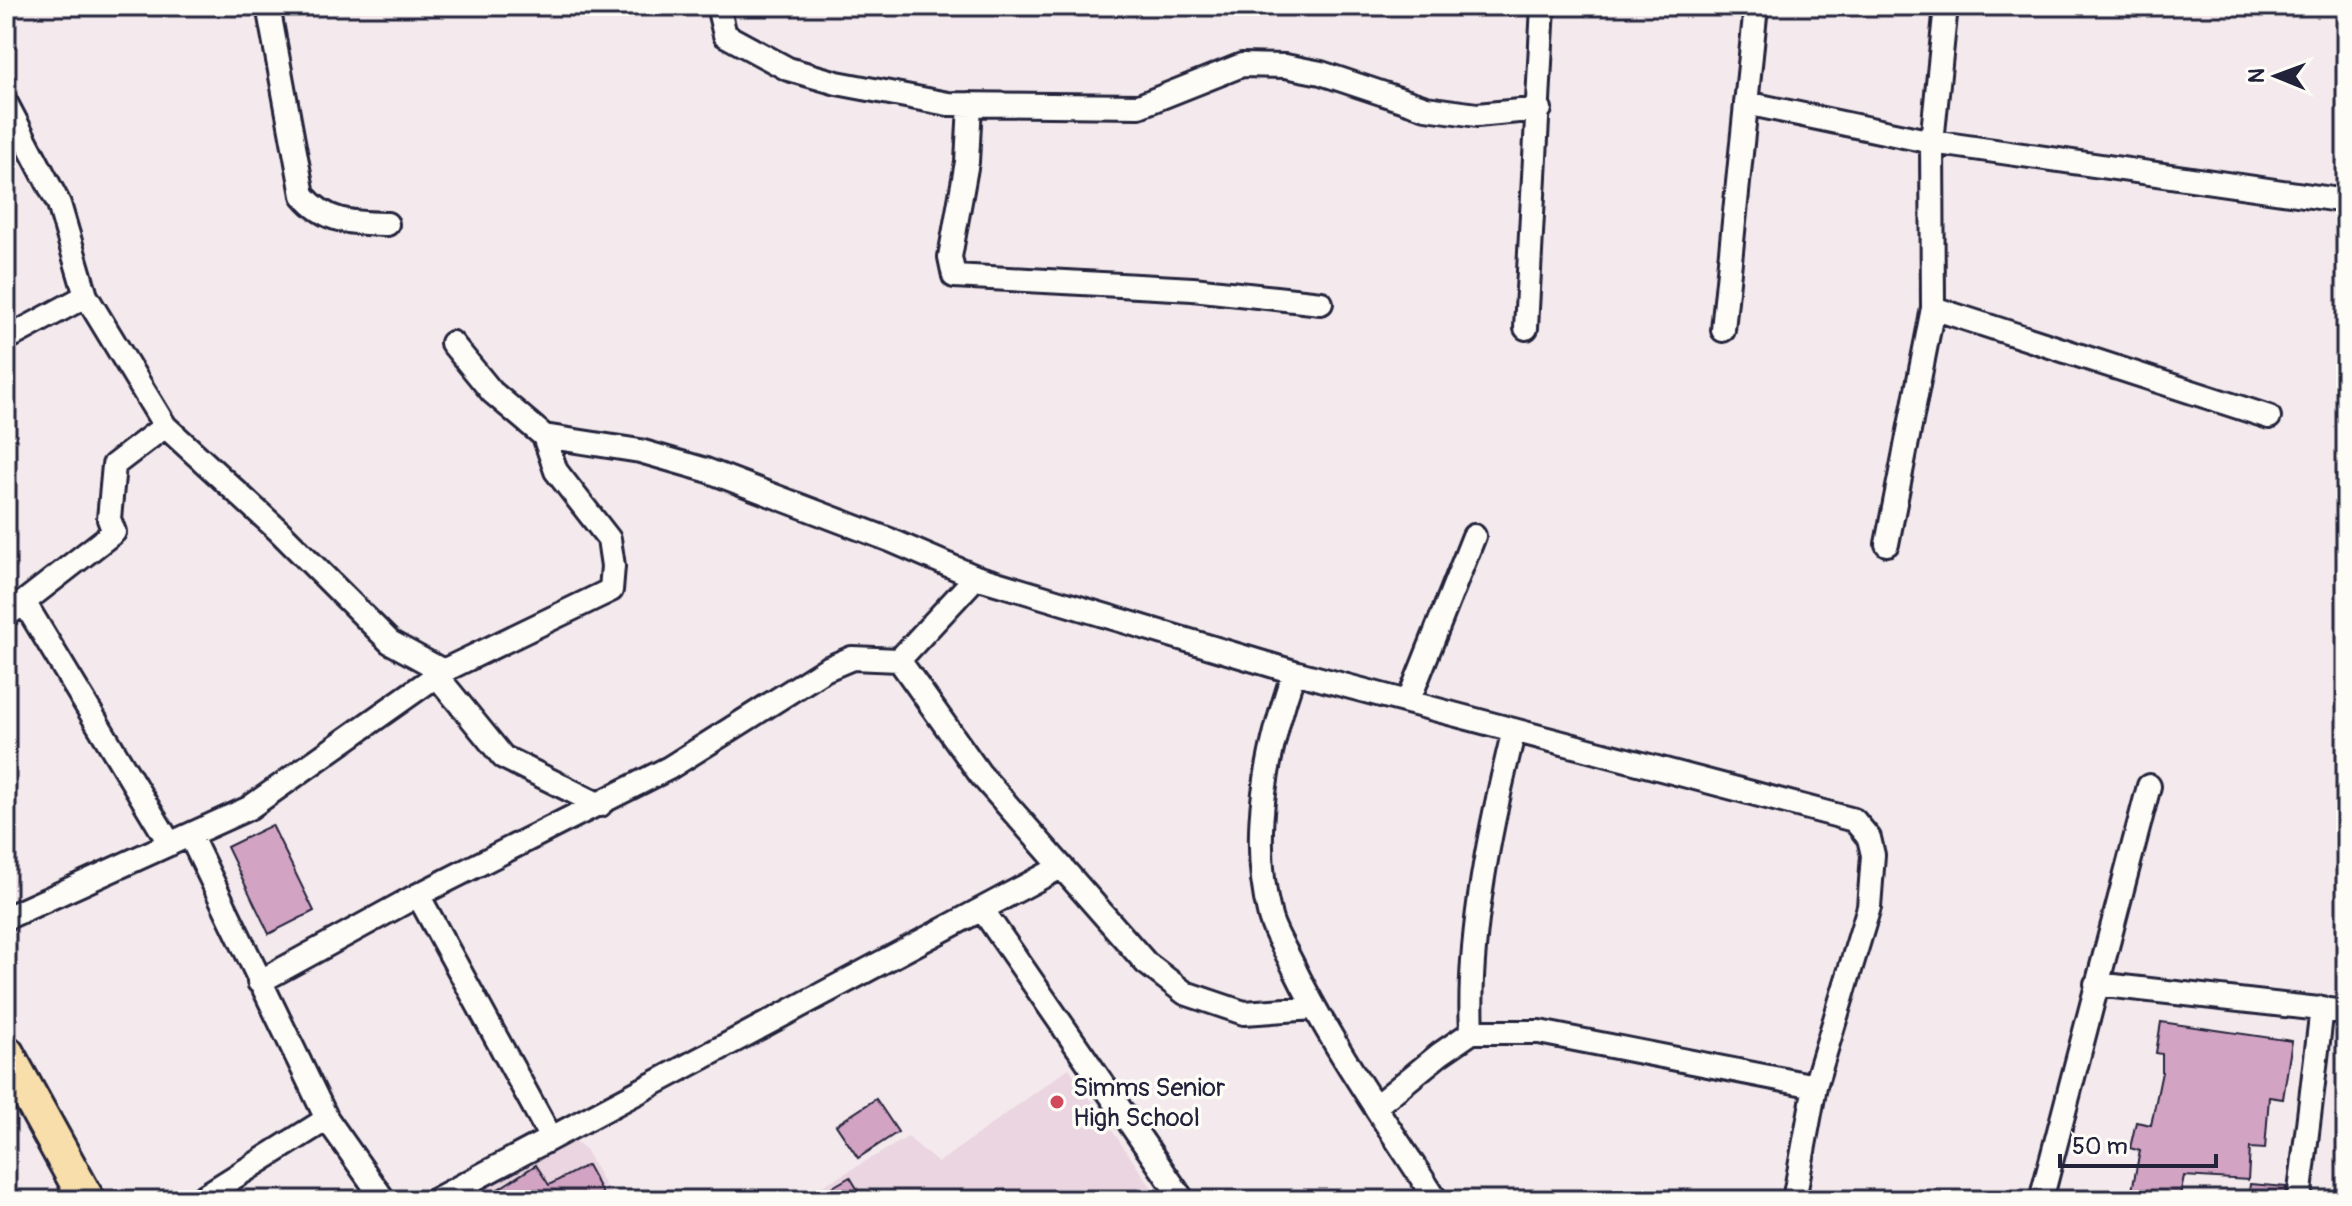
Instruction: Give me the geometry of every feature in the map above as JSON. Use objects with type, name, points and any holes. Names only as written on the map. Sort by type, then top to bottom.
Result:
[{"type":"main road","points":[[6,1053],[87,1200]]},
{"type":"street","points":[[268,6],[303,195],[314,209],[333,219],[387,224]]},
{"type":"street","points":[[718,6],[725,35],[788,69],[837,83],[970,104],[1139,106],[1242,65],[1285,66],[1321,73],[1426,108],[1477,115],[1540,109]]},
{"type":"street","points":[[1526,328],[1540,109],[1543,6]]},
{"type":"street","points":[[1723,330],[1756,6]]},
{"type":"street","points":[[1887,544],[1933,308],[1932,142],[1946,6]]},
{"type":"street","points":[[1746,103],[1932,142],[2346,201]]},
{"type":"street","points":[[970,104],[967,162],[950,257],[954,276],[1193,289],[1321,303]]},
{"type":"street","points":[[9,116],[59,204],[86,296],[165,426],[279,531],[390,642],[440,673],[503,757],[600,805]]},
{"type":"street","points":[[6,339],[86,296]]},
{"type":"street","points":[[1933,308],[2269,417]]},
{"type":"street","points":[[6,918],[249,808],[440,673],[611,590],[613,566],[609,539],[556,471],[544,436],[492,392],[452,343]]},
{"type":"street","points":[[6,616],[114,532],[109,519],[114,465],[165,426]]},
{"type":"street","points":[[544,436],[640,451],[706,470],[890,540],[976,577],[1294,672],[1854,820],[1869,838],[1873,855],[1869,907],[1815,1086],[1794,1200]]},
{"type":"street","points":[[1408,702],[1474,536]]},
{"type":"street","points":[[259,982],[418,895],[669,768],[826,669],[852,658],[899,660],[976,577]]},
{"type":"street","points":[[24,602],[180,839],[259,982],[327,1119],[384,1200]]},
{"type":"street","points":[[899,660],[980,774],[1059,868],[1146,963],[1185,993],[1244,1013],[1314,1008]]},
{"type":"street","points":[[1294,672],[1274,732],[1266,771],[1261,863],[1270,919],[1314,1008],[1436,1200]]},
{"type":"street","points":[[1472,1032],[1469,981],[1496,804],[1514,730]]},
{"type":"street","points":[[2041,1200],[2149,786]]},
{"type":"street","points":[[435,1200],[1059,868]]},
{"type":"street","points":[[418,895],[551,1138]]},
{"type":"street","points":[[982,909],[1183,1200]]},
{"type":"street","points":[[2096,984],[2346,1012]]},
{"type":"street","points":[[2299,1200],[2322,1008]]},
{"type":"street","points":[[1376,1106],[1472,1032],[1539,1032],[1815,1086]]},
{"type":"street","points":[[198,1200],[327,1119]]},
{"type":"shaded area","name":"Simms Senior High School","points":[[1069,1068],[1160,1200],[798,1200],[908,1137],[938,1163]]},
{"type":"shaded area","points":[[574,1141],[585,1149],[613,1200],[459,1200],[559,1143]]},
{"type":"building","points":[[272,825],[314,911],[269,934],[227,847]]},
{"type":"building","points":[[2161,1022],[2292,1041],[2283,1099],[2269,1097],[2265,1149],[2250,1148],[2248,1180],[2184,1176],[2179,1200],[2130,1200],[2140,1151],[2130,1148],[2136,1122],[2151,1125],[2162,1072],[2162,1054],[2156,1053]]},
{"type":"building","points":[[876,1099],[898,1132],[858,1158],[836,1125]]},
{"type":"building","points":[[536,1165],[549,1185],[587,1165],[606,1200],[481,1200]]},
{"type":"building","points":[[850,1177],[864,1200],[810,1200]]},
{"type":"building","points":[[2250,1184],[2286,1187],[2285,1200],[2248,1200]]},
{"type":"place","name":"Simms Senior High School","points":[[1057,1102]]}]
